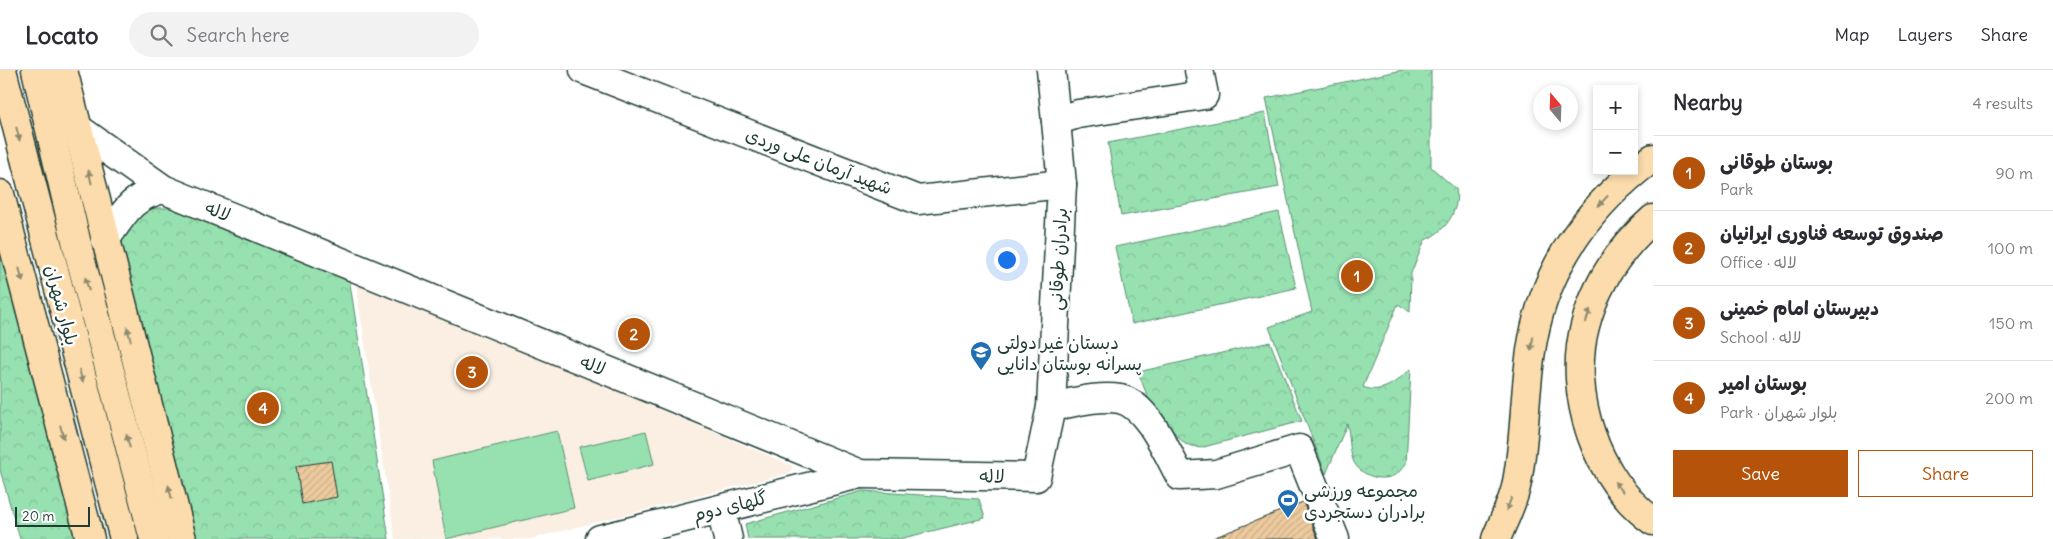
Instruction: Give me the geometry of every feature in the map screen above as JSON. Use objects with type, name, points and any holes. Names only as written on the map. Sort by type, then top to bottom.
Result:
[{"type":"main road","name":"بلوار شهران","points":[[2,70],[124,539]]},
{"type":"main road","name":"بلوار شهران","points":[[36,70],[79,253],[154,539]]},
{"type":"main road","points":[[63,70],[80,130],[105,240],[182,539]]},
{"type":"main road","points":[[1496,539],[1517,484],[1533,338],[1539,313],[1553,276],[1571,241],[1590,214],[1612,191],[1653,158]]},
{"type":"main road","name":"بلوار شهران","points":[[0,194],[90,539]]},
{"type":"main road","points":[[1653,219],[1622,249],[1600,285],[1584,328],[1581,375],[1582,398],[1596,448],[1614,482],[1653,522]]},
{"type":"street","name":"شهید آرمان علی وردی","points":[[584,70],[918,200],[1062,184]]},
{"type":"street","name":"برادران طوقانی","points":[[1036,477],[1051,407],[1062,184],[1051,70]]},
{"type":"street","points":[[1056,121],[1078,114],[1204,95],[1198,70]]},
{"type":"street","name":"لاله","points":[[80,130],[163,189],[860,474],[1036,477]]},
{"type":"street","points":[[105,240],[135,201],[147,192],[163,189]]},
{"type":"street","points":[[1051,407],[1095,400],[1121,399],[1143,412],[1180,476],[1216,474],[1299,448],[1335,539]]},
{"type":"street","name":"گلهای دوم","points":[[600,539],[860,474]]},
{"type":"street","points":[[721,509],[728,539]]},
{"type":"shaded area","points":[[355,279],[793,466],[790,473],[530,539],[395,539]]},
{"type":"green space","points":[[1403,70],[1431,70],[1431,167],[1456,189],[1456,205],[1450,220],[1445,226],[1425,240],[1411,273],[1410,312],[1398,304],[1363,387],[1377,389],[1389,386],[1411,369],[1406,464],[1398,473],[1386,478],[1372,477],[1366,474],[1356,466],[1353,460],[1347,424],[1326,474],[1269,327],[1312,312],[1266,98]]},
{"type":"green space","points":[[1265,113],[1279,187],[1121,216],[1108,143]]},
{"type":"green space","points":[[179,208],[349,277],[389,539],[190,539],[120,259],[120,230],[142,210]]},
{"type":"green space","points":[[1279,212],[1296,288],[1132,324],[1115,247]]},
{"type":"green space","points":[[0,230],[79,539],[20,539],[0,470]]},
{"type":"green space","points":[[1270,342],[1302,421],[1200,448],[1185,444],[1152,408],[1138,372]]},
{"type":"green space","points":[[557,431],[574,508],[446,539],[432,461]]},
{"type":"green space","points":[[646,431],[654,464],[588,481],[579,447]]},
{"type":"green space","points":[[863,491],[979,499],[985,518],[899,539],[748,539],[745,524]]},
{"type":"building","points":[[331,461],[337,497],[302,504],[296,466]]},
{"type":"building","name":"مجموعه ورزشی برادران دستجردی","points":[[1303,502],[1318,539],[1213,538]]},
{"type":"place","name":"بوستان طوقانی","points":[[1357,276]]},
{"type":"place","name":"صندوق توسعه فناوری ایرانیان","points":[[634,334]]},
{"type":"place","name":"دبستان غیر دولتی پسرانه بوستان دانایی","points":[[981,371]]},
{"type":"place","name":"دبیرستان امام خمینی","points":[[472,372]]},
{"type":"place","name":"بوستان امیر","points":[[263,408]]},
{"type":"place","name":"مجموعه ورزشی برادران دستجردی","points":[[1288,519]]}]
